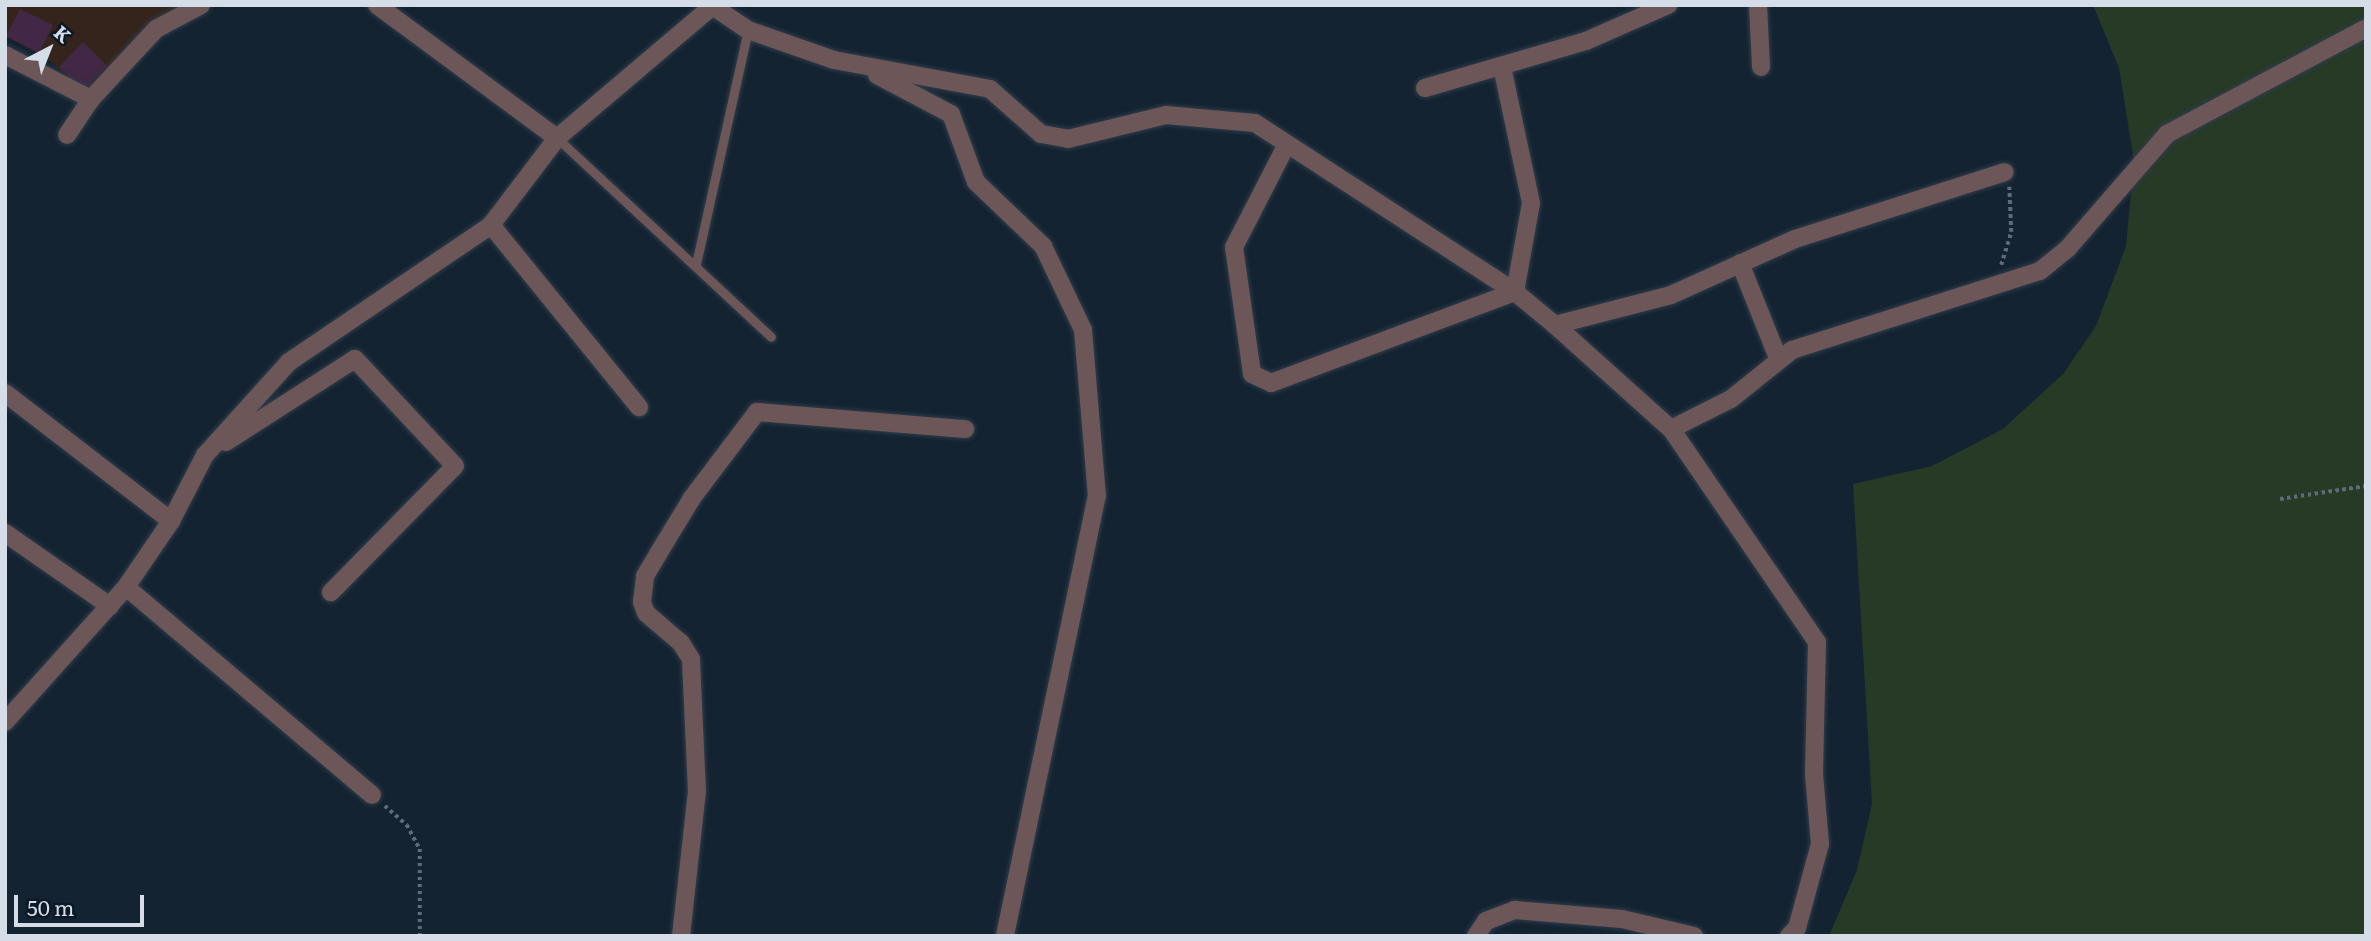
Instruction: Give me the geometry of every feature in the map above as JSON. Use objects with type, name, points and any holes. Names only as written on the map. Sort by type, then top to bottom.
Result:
[{"type":"street","points":[[67,135],[91,99],[156,29],[201,5]]},
{"type":"street","points":[[377,5],[558,138]]},
{"type":"street","points":[[1424,88],[1586,41],[1668,5]]},
{"type":"street","points":[[1758,5],[1761,67]]},
{"type":"street","points":[[5,722],[125,587],[171,521],[205,455],[289,362],[491,225],[558,138],[712,6],[748,30],[868,70],[951,114],[976,182],[1043,246],[1083,330],[1097,495],[1005,936]]},
{"type":"street","points":[[1671,429],[1731,399],[1779,358],[1809,343],[1993,288],[2040,271],[2060,256],[2145,154],[2180,124],[2366,28]]},
{"type":"street","points":[[5,55],[91,99]]},
{"type":"street","points":[[1502,67],[1531,202],[1515,292]]},
{"type":"street","points":[[868,70],[946,77],[990,89],[1041,134],[1068,139],[1166,115],[1255,123],[1515,292],[1671,429],[1817,642],[1814,774],[1821,844],[1797,928],[1790,936]]},
{"type":"street","points":[[1287,144],[1234,247],[1252,374],[1261,380],[1281,382],[1515,292]]},
{"type":"street","points":[[1555,325],[1671,295],[1807,235],[2005,172]]},
{"type":"street","points":[[491,225],[639,407]]},
{"type":"street","points":[[1740,263],[1779,358]]},
{"type":"street","points":[[205,455],[355,359],[454,466],[331,592]]},
{"type":"street","points":[[5,393],[171,521]]},
{"type":"street","points":[[681,936],[697,792],[691,659],[681,643],[646,613],[642,601],[645,576],[657,554],[692,498],[757,412],[965,429]]},
{"type":"street","points":[[5,533],[110,606]]},
{"type":"street","points":[[125,587],[372,795]]},
{"type":"street","points":[[1476,936],[1486,921],[1515,910],[1622,919],[1694,936]]},
{"type":"lane","points":[[696,264],[748,30]]},
{"type":"lane","points":[[558,138],[696,264],[771,337]]},
{"type":"path","points":[[1993,288],[2011,232],[2005,172]]},
{"type":"path","points":[[2280,499],[2366,486]]},
{"type":"path","points":[[372,795],[407,825],[420,849],[420,936]]},
{"type":"shaded area","points":[[5,5],[189,5],[87,96],[48,59],[5,36]]},
{"type":"green space","points":[[2093,5],[2366,5],[2366,936],[1829,936],[1857,870],[1872,804],[1853,484],[1932,466],[2003,429],[2064,373],[2096,326],[2126,246],[2134,161],[2119,68]]},
{"type":"building","points":[[20,9],[53,25],[39,53],[6,36]]},
{"type":"building","points":[[83,42],[107,66],[83,90],[59,67]]}]
